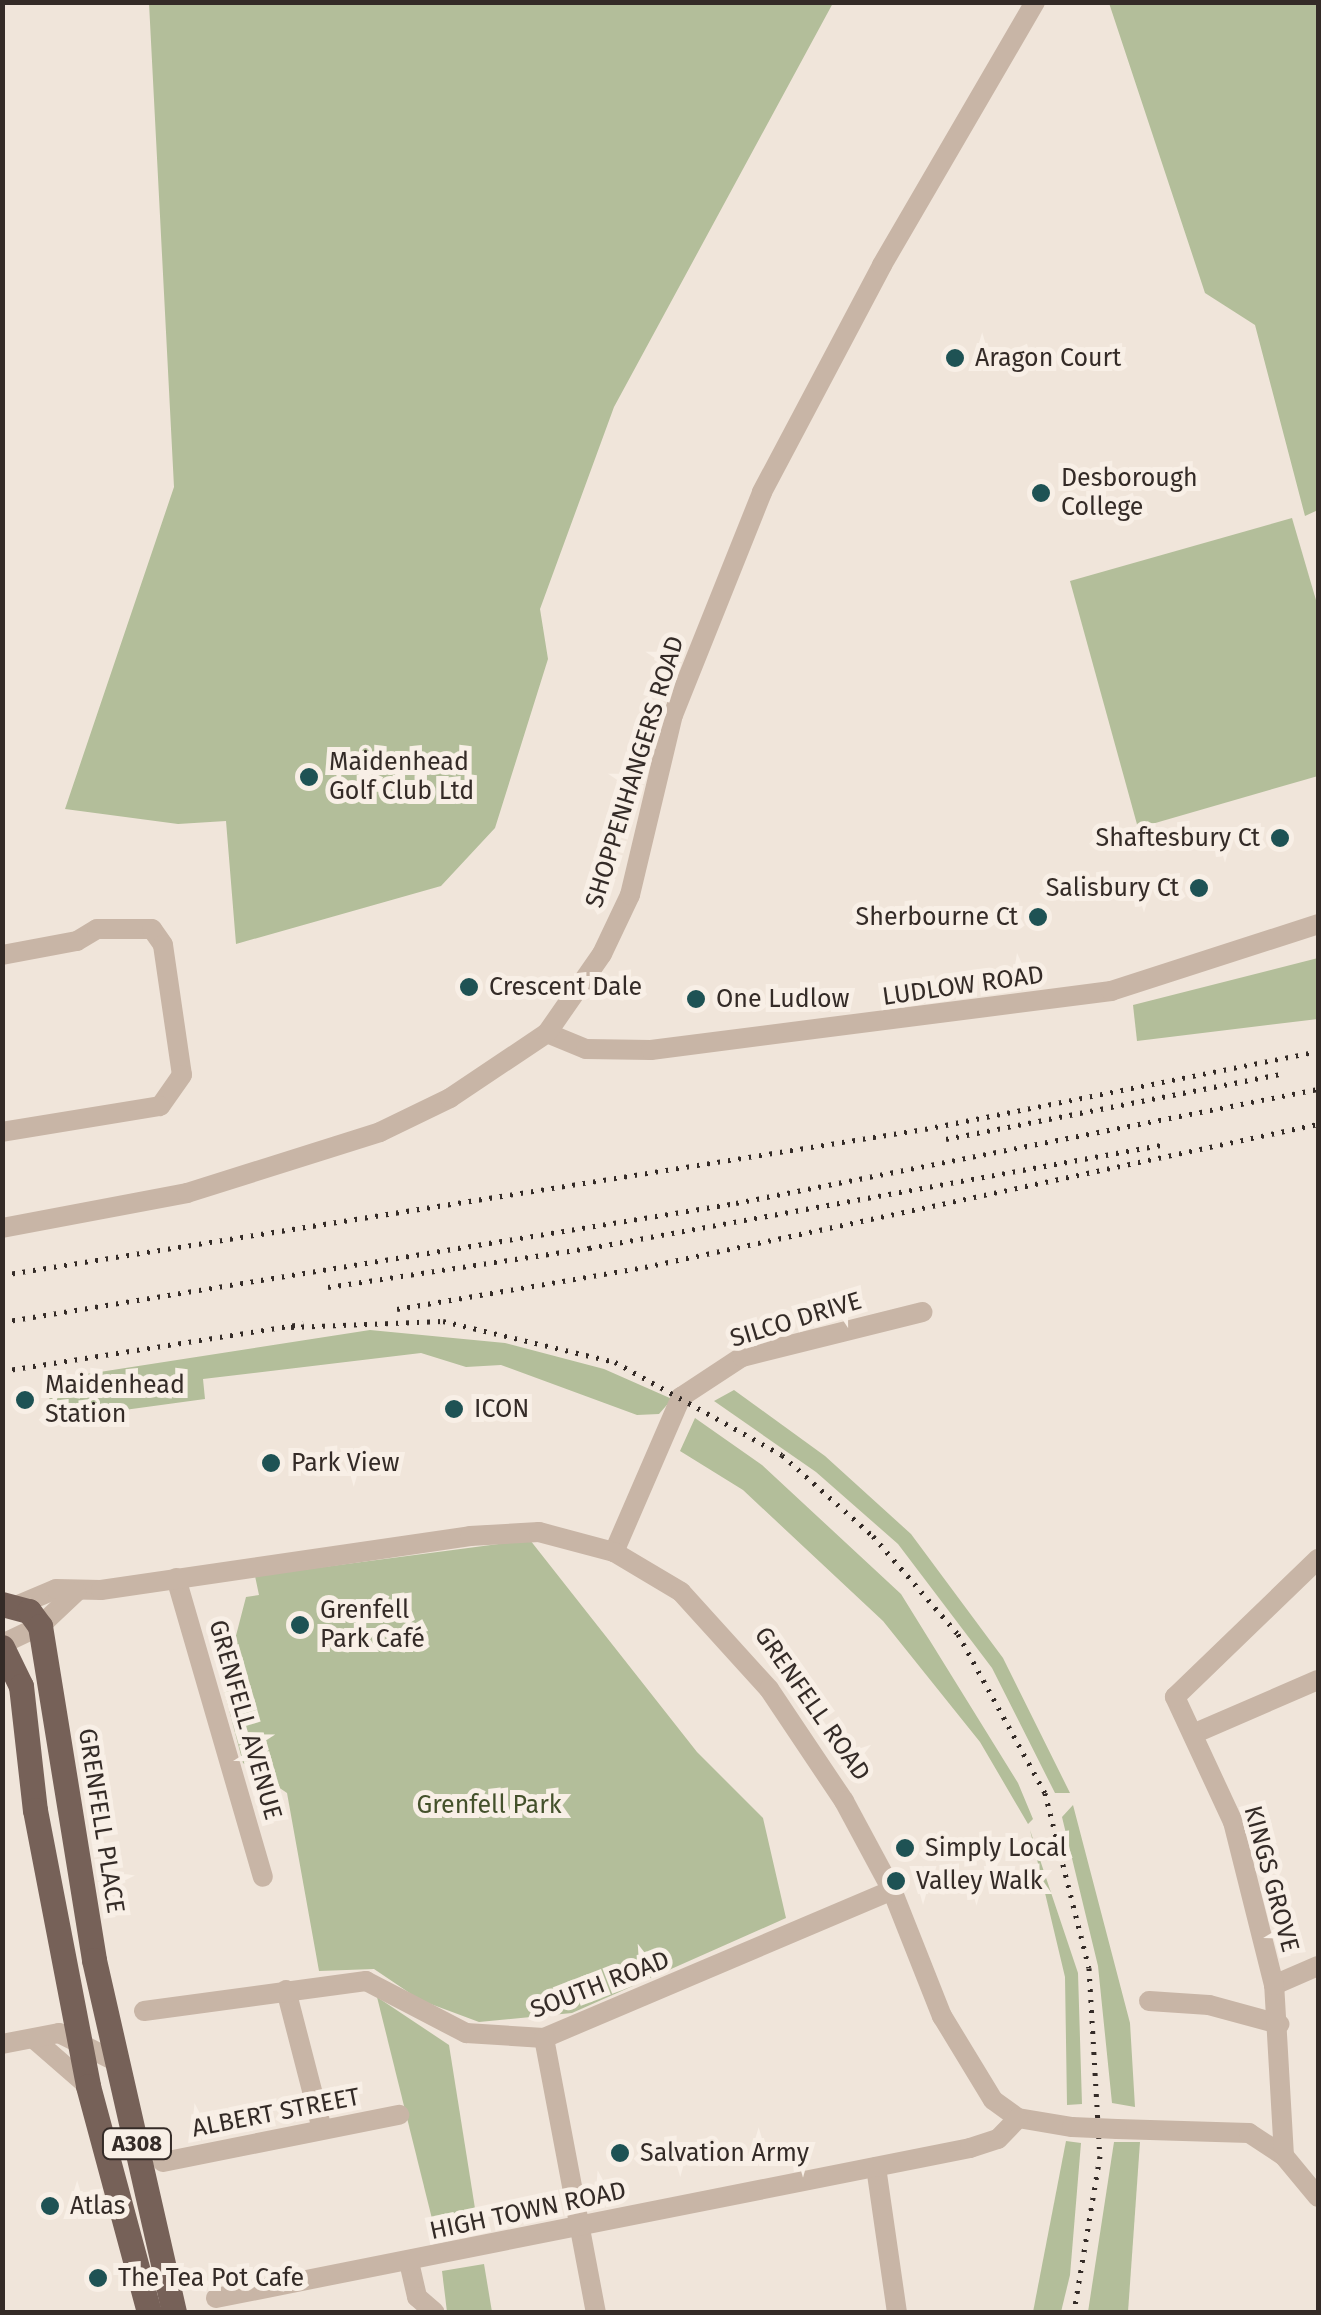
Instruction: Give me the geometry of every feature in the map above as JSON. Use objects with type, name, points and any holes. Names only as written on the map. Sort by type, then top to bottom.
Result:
[{"type":"main road","name":"GRENFELL ROAD","points":[[9,1605],[40,1626]]},
{"type":"main road","name":"GRENFELL PLACE","points":[[40,1626],[98,1976]]},
{"type":"main road","name":"A308","points":[[2,1646],[21,1686],[71,2030],[148,2312]]},
{"type":"main road","name":"A308","points":[[98,1976],[174,2312]]},
{"type":"street","name":"SHOPPENHANGERS ROAD","points":[[2,1228],[186,1193],[380,1132],[450,1098],[548,1034],[602,954],[630,895],[673,714],[762,492],[882,265],[1035,2]]},
{"type":"street","name":"LUDLOW ROAD","points":[[548,1034],[586,1050],[651,1050],[1111,992],[1318,924]]},
{"type":"street","points":[[2,955],[77,941],[97,929],[152,929],[163,946],[182,1075],[160,1106],[2,1132]]},
{"type":"street","name":"SILCO DRIVE","points":[[614,1552],[681,1397],[742,1357],[922,1312]]},
{"type":"street","name":"GRENFELL ROAD","points":[[9,1605],[56,1589],[76,1592],[522,1532],[614,1552],[681,1592],[720,1629],[844,1801],[892,1890],[968,2064],[1018,2118]]},
{"type":"street","name":"KINGS GROVE","points":[[1284,2156],[1274,1985],[1233,1822],[1175,1697],[1318,1559]]},
{"type":"street","name":"GRENFELL AVENUE","points":[[176,1578],[263,1877]]},
{"type":"street","points":[[2,1646],[40,1626],[76,1592]]},
{"type":"street","points":[[1194,1734],[1318,1680]]},
{"type":"street","name":"SOUTH ROAD","points":[[144,2011],[366,1981],[466,2033],[544,2038],[892,1890]]},
{"type":"street","points":[[1274,1985],[1318,1966]]},
{"type":"street","points":[[71,2030],[98,1976]]},
{"type":"street","points":[[286,1990],[322,2128]]},
{"type":"street","points":[[1149,2002],[1209,2006],[1279,2024]]},
{"type":"street","points":[[2,2044],[71,2030],[117,2062]]},
{"type":"street","points":[[544,2038],[596,2312]]},
{"type":"street","points":[[34,2039],[88,2086]]},
{"type":"street","name":"ALBERT STREET","points":[[163,2162],[400,2114]]},
{"type":"street","points":[[1018,2118],[1072,2127],[1118,2129],[1227,2127],[1284,2156],[1318,2197]]},
{"type":"street","name":"HIGH TOWN ROAD","points":[[216,2298],[876,2167],[998,2139],[1018,2118]]},
{"type":"street","points":[[876,2167],[897,2312]]},
{"type":"street","points":[[409,2262],[417,2297],[434,2312]]},
{"type":"green space","points":[[149,3],[833,3],[614,407],[540,609],[548,659],[495,828],[441,886],[236,944],[226,821],[178,824],[65,809],[174,487]]},
{"type":"green space","points":[[1109,3],[1318,3],[1318,510],[1305,516],[1255,325],[1205,293]]},
{"type":"green space","points":[[1292,518],[1318,607],[1318,776],[1138,828],[1070,581]]},
{"type":"green space","points":[[1318,958],[1318,1019],[1137,1041],[1133,1005]]},
{"type":"green space","points":[[370,1330],[505,1343],[604,1369],[672,1399],[659,1414],[637,1415],[501,1365],[466,1367],[421,1353],[203,1379],[205,1399],[51,1420],[48,1380]]},
{"type":"green space","points":[[734,1390],[825,1456],[911,1534],[1003,1658],[1070,1793],[1055,1793],[992,1668],[898,1544],[816,1472],[714,1401]]},
{"type":"green space","points":[[695,1418],[762,1465],[901,1594],[1018,1783],[1033,1819],[1028,1824],[980,1742],[883,1621],[743,1490],[680,1451]]},
{"type":"green space","name":"Grenfell Park","points":[[530,1540],[697,1752],[763,1818],[786,1918],[572,2013],[479,2022],[420,2000],[374,1969],[319,1971],[287,1793],[243,1763],[214,1653],[232,1651],[246,1597],[259,1595],[255,1576]]},
{"type":"green space","points":[[1073,1805],[1130,2023],[1135,2107],[1112,2103],[1098,1966],[1062,1817]]},
{"type":"green space","points":[[1030,1830],[1078,1973],[1082,2104],[1067,2105],[1065,1977]]},
{"type":"green space","points":[[377,1997],[449,2045],[477,2221],[435,2231]]},
{"type":"green space","points":[[1066,2141],[1081,2143],[1070,2275],[1061,2312],[1033,2312]]},
{"type":"green space","points":[[1114,2142],[1140,2142],[1128,2312],[1088,2312]]},
{"type":"green space","points":[[484,2264],[492,2312],[447,2312],[442,2271]]},
{"type":"railway","points":[[2,1275],[925,1129],[1318,1051]]},
{"type":"railway","points":[[946,1139],[1284,1073]]},
{"type":"railway","points":[[2,1322],[736,1203],[1318,1089]]},
{"type":"railway","points":[[397,1309],[645,1267],[1318,1124]]},
{"type":"railway","points":[[328,1287],[589,1248],[1161,1145]]},
{"type":"railway","points":[[291,1327],[443,1321],[615,1362],[782,1455],[873,1536],[958,1634],[1045,1793],[1089,1968],[1100,2156],[1074,2312]]},
{"type":"railway","points":[[2,1371],[303,1324]]},
{"type":"place","name":"Aragon Court","points":[[955,358]]},
{"type":"place","name":"Desborough College","points":[[1041,493]]},
{"type":"place","name":"Maidenhead Golf Club Ltd","points":[[309,777]]},
{"type":"place","name":"Shaftesbury Ct","points":[[1280,838]]},
{"type":"place","name":"Salisbury Ct","points":[[1199,888]]},
{"type":"place","name":"Sherbourne Ct","points":[[1038,917]]},
{"type":"place","name":"Crescent Dale","points":[[469,987]]},
{"type":"place","name":"One Ludlow","points":[[696,999]]},
{"type":"place","name":"Maidenhead Station","points":[[25,1400]]},
{"type":"place","name":"ICON","points":[[454,1409]]},
{"type":"place","name":"Park View","points":[[271,1463]]},
{"type":"place","name":"Grenfell Park Café","points":[[300,1625]]},
{"type":"place","name":"Simply Local","points":[[905,1848]]},
{"type":"place","name":"Valley Walk","points":[[896,1881]]},
{"type":"place","name":"Salvation Army","points":[[620,2153]]},
{"type":"place","name":"Atlas","points":[[50,2206]]},
{"type":"place","name":"The Tea Pot Cafe","points":[[98,2278]]}]
